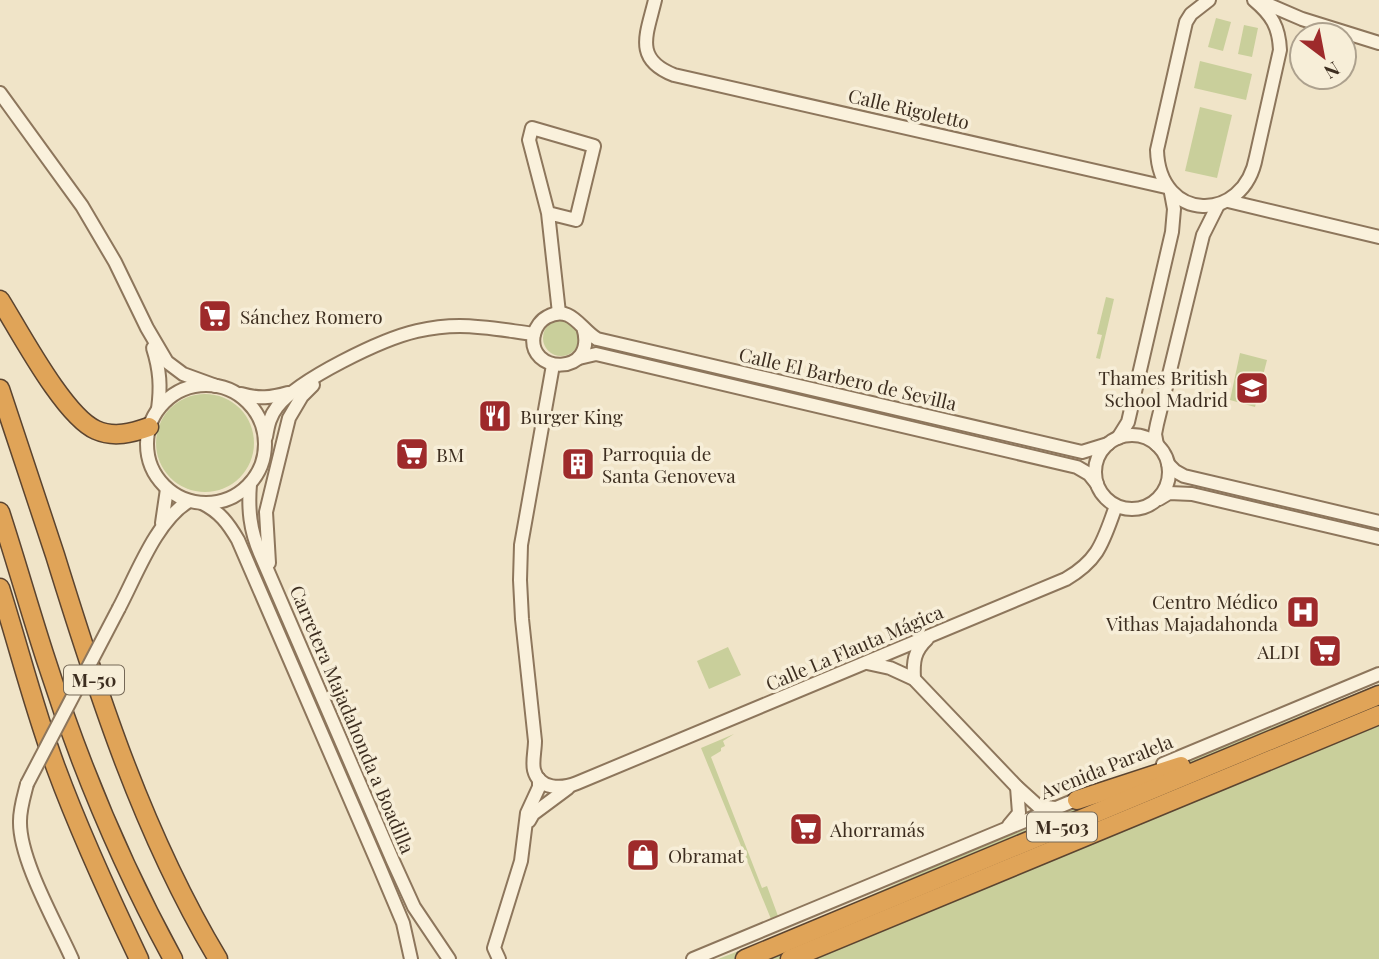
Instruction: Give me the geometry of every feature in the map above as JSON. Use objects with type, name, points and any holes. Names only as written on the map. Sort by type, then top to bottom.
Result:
[{"type":"highway","points":[[0,299],[64,403],[80,421],[106,433],[128,433],[149,427]]},
{"type":"highway","name":"M-50","points":[[0,388],[113,734],[151,827],[188,905],[218,959]]},
{"type":"highway","name":"M-50","points":[[0,512],[79,754],[113,838],[173,959]]},
{"type":"highway","points":[[0,589],[63,788],[139,959]]},
{"type":"highway","name":"M-503","points":[[1077,800],[1374,697]]},
{"type":"highway","name":"M-503","points":[[745,959],[1374,697]]},
{"type":"highway","name":"M-503","points":[[790,959],[1379,715]]},
{"type":"street","name":"Calle Rigoletto","points":[[655,0],[645,43],[649,58],[660,69],[674,75],[1139,180],[1169,190],[1192,205],[1206,207],[1223,203]]},
{"type":"street","points":[[1191,14],[1193,0]]},
{"type":"street","points":[[1209,0],[1191,14],[1186,22],[1157,150],[1157,166],[1169,190],[1174,209],[1172,232],[1128,422],[1097,463],[1097,484],[1101,493],[1116,506],[1136,509],[1169,493],[1192,494],[1379,538]]},
{"type":"street","points":[[1256,0],[1302,19],[1379,43]]},
{"type":"street","points":[[1256,0],[1267,10],[1279,34],[1280,50],[1255,167],[1244,186],[1223,203],[1203,235],[1157,424],[1157,445],[1168,464],[1184,476],[1379,522]]},
{"type":"street","points":[[1279,34],[1288,22],[1302,19]]},
{"type":"street","points":[[0,93],[82,206],[115,262],[167,362],[183,373],[256,398],[270,398],[292,392]]},
{"type":"street","points":[[548,214],[576,220],[594,146],[532,128],[528,140],[548,214],[559,313]]},
{"type":"street","points":[[1139,180],[1149,178],[1157,166]]},
{"type":"street","points":[[1244,186],[1248,201],[1258,208]]},
{"type":"street","points":[[1223,203],[1258,208],[1379,237]]},
{"type":"street","points":[[559,313],[573,317],[583,327],[586,343],[579,358],[567,365],[553,365],[540,356],[534,342],[534,334],[543,319],[559,313]]},
{"type":"street","points":[[72,959],[31,867],[22,839],[21,803],[27,783],[161,528],[178,508],[196,502],[219,502],[236,495],[250,484],[259,471],[269,420],[277,406],[292,392],[328,370],[380,344],[418,331],[459,326],[534,334]]},
{"type":"street","name":"Calle El Barbero de Sevilla","points":[[583,327],[597,340],[1082,452],[1095,450],[1113,441]]},
{"type":"street","points":[[147,328],[160,369],[158,410]]},
{"type":"street","name":"Calle El Barbero de Sevilla","points":[[579,358],[596,354],[1077,467],[1089,474],[1097,484]]},
{"type":"street","points":[[553,365],[521,545],[520,580],[535,741],[533,767],[539,779],[546,785],[558,788],[571,786]]},
{"type":"street","points":[[270,576],[266,512],[289,418],[302,396],[328,370]]},
{"type":"street","points":[[196,502],[167,489],[156,476],[149,461],[149,427],[158,410],[169,398],[200,385],[216,386]]},
{"type":"street","points":[[234,392],[250,404],[261,421],[265,440]]},
{"type":"street","points":[[1113,441],[1138,436],[1157,445]]},
{"type":"street","points":[[1156,501],[1167,484],[1168,464]]},
{"type":"street","name":"Carretera Majadahonda a Boadilla","points":[[250,484],[248,508],[252,533],[270,576],[393,861],[415,907],[449,959]]},
{"type":"street","points":[[161,528],[167,489]]},
{"type":"street","name":"Carretera Majadahonda a Boadilla","points":[[196,502],[216,510],[226,520],[238,540],[403,923],[411,959]]},
{"type":"street","name":"Calle La Flauta Mágica","points":[[526,828],[533,814],[571,786],[1066,579],[1084,568],[1101,546],[1116,506]]},
{"type":"street","points":[[915,679],[913,663],[918,648],[930,636]]},
{"type":"street","points":[[867,663],[890,668],[915,679],[1017,787],[1038,806],[1055,808]]},
{"type":"street","name":"Avenida Paralela","points":[[693,959],[1379,674]]},
{"type":"street","points":[[499,959],[494,948],[521,861],[527,813],[539,787],[539,779]]},
{"type":"street","points":[[1005,829],[1019,813],[1017,787]]},
{"type":"green space","points":[[1216,18],[1231,22],[1223,51],[1208,47]]},
{"type":"green space","points":[[1244,25],[1258,28],[1252,57],[1238,54]]},
{"type":"green space","points":[[1200,61],[1252,74],[1246,100],[1194,88]]},
{"type":"green space","points":[[1200,107],[1232,115],[1217,178],[1185,171]]},
{"type":"green space","points":[[1106,297],[1114,299],[1100,359],[1096,358],[1102,335],[1097,334]]},
{"type":"green space","points":[[561,320],[573,326],[579,338],[573,350],[561,356],[549,350],[543,338],[549,326]]},
{"type":"green space","points":[[1240,353],[1267,360],[1255,407],[1230,400]]},
{"type":"green space","points":[[205,394],[224,398],[239,409],[250,424],[254,443],[250,462],[239,477],[224,488],[205,492],[186,488],[171,477],[160,462],[156,443],[160,424],[171,409],[186,398]]},
{"type":"green space","points":[[728,647],[741,675],[709,689],[697,661]]},
{"type":"green space","points":[[1379,684],[1379,959],[718,959],[798,928],[1000,837]]},
{"type":"green space","points":[[734,734],[723,741],[725,746],[721,751],[711,757],[762,888],[767,886],[778,916],[771,919],[701,748]]},
{"type":"place","name":"Sánchez Romero","points":[[215,316]]},
{"type":"place","name":"Thames British School Madrid","points":[[1252,388]]},
{"type":"place","name":"Burger King","points":[[495,416]]},
{"type":"place","name":"BM","points":[[412,454]]},
{"type":"place","name":"Parroquia de Santa Genoveva","points":[[578,464]]},
{"type":"place","name":"Centro Médico Vithas Majadahonda","points":[[1303,612]]},
{"type":"place","name":"ALDI","points":[[1325,651]]},
{"type":"place","name":"Ahorramás","points":[[806,829]]},
{"type":"place","name":"Obramat","points":[[643,855]]}]
